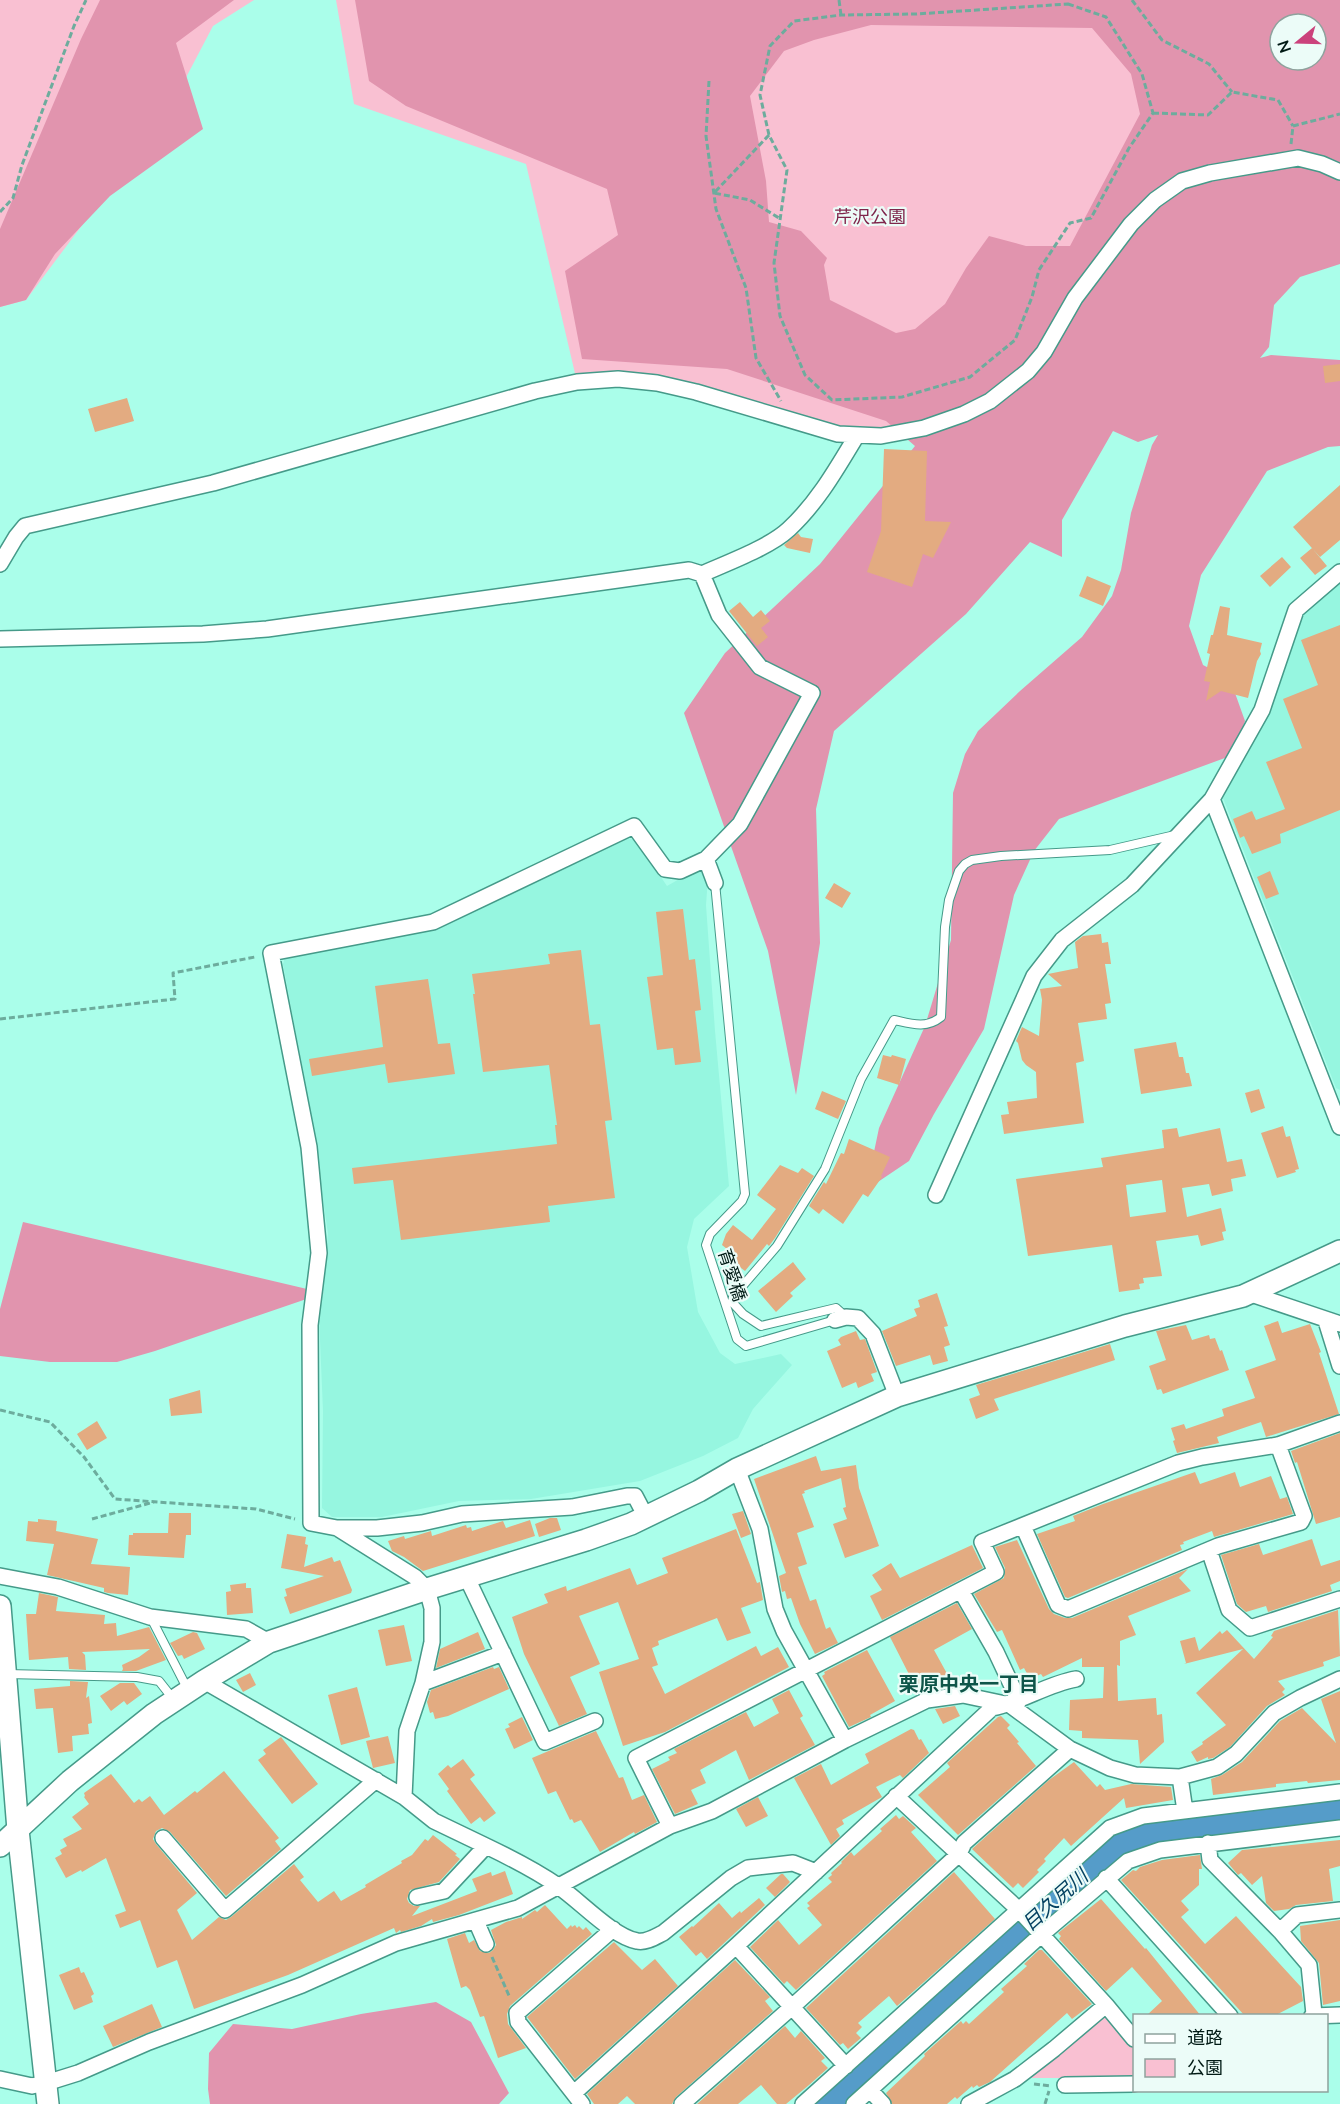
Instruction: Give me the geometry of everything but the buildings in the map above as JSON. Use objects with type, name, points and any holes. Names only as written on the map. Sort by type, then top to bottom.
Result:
[{"type":"street","points":[[0,564],[25,526],[213,483],[535,391],[577,382],[618,379],[657,383],[696,392],[838,434],[881,436],[924,428],[964,414],[990,401],[1028,371],[1044,351],[1075,298],[1131,224],[1155,200],[1182,182],[1210,173],[1298,158],[1322,164],[1340,172]]},
{"type":"street","points":[[0,639],[203,634],[267,629],[689,570],[702,574],[752,552],[788,530],[823,490],[857,435]]},
{"type":"street","points":[[936,1196],[1034,976],[1062,939],[1132,885],[1212,799],[1262,710],[1296,610],[1340,572]]},
{"type":"street","points":[[646,1517],[635,1496],[627,1496],[572,1507],[462,1514],[423,1523],[377,1528],[337,1528],[311,1524],[310,1325],[319,1253],[309,1147],[271,953],[433,922],[633,826],[665,869],[680,871],[706,859],[740,824],[812,693],[760,667],[719,615],[702,574]]},
{"type":"street","points":[[1212,799],[1336,1102],[1340,1127]]},
{"type":"street","points":[[706,859],[715,883]]},
{"type":"street","points":[[0,1846],[70,1781],[154,1714],[269,1642],[427,1589],[586,1540],[646,1517],[737,1469],[897,1396],[1125,1326],[1248,1293],[1340,1251]]},
{"type":"street","points":[[1248,1293],[1333,1322],[1340,1366]]},
{"type":"street","points":[[841,1319],[858,1318],[873,1334],[897,1396]]},
{"type":"street","points":[[670,1826],[636,1758],[996,1572],[982,1542],[1178,1463],[1278,1445],[1340,1423]]},
{"type":"street","points":[[1023,1526],[1058,1605],[1068,1609],[1209,1550],[1301,1522],[1304,1516],[1278,1445]]},
{"type":"street","points":[[737,1469],[760,1528],[775,1609],[784,1631],[845,1740]]},
{"type":"street","points":[[337,1528],[415,1577],[427,1589],[432,1608],[432,1642],[423,1683],[407,1731],[404,1797]]},
{"type":"street","points":[[1209,1550],[1229,1610],[1250,1628],[1340,1599]]},
{"type":"street","points":[[0,1576],[58,1587],[150,1617],[246,1629],[269,1642]]},
{"type":"street","points":[[467,1578],[545,1742],[595,1721]]},
{"type":"street","points":[[961,1591],[996,1652],[1014,1703]]},
{"type":"street","points":[[0,1606],[18,1830],[47,2094]]},
{"type":"street","points":[[423,1683],[502,1653]]},
{"type":"street","points":[[613,1929],[517,2013],[518,2022],[578,2098],[736,1946],[993,1708],[1014,1703],[1063,1681],[1076,1679]]},
{"type":"street","points":[[47,2094],[78,2073],[149,2042],[302,1985],[396,1943],[518,1908],[670,1826],[712,1811],[845,1740],[927,1700],[963,1695],[1014,1703],[1070,1749],[1110,1768],[1135,1775],[1180,1778],[1217,1767],[1236,1754],[1274,1713],[1340,1679]]},
{"type":"street","points":[[189,1691],[376,1780],[404,1797],[434,1821],[525,1864],[560,1887],[613,1929],[638,1941],[652,1939],[663,1933],[739,1872],[748,1868],[793,1863],[816,1872]]},
{"type":"street","points":[[682,2104],[792,2007],[959,1854],[964,1843],[1070,1749]]},
{"type":"street","points":[[1180,1778],[1185,1811]]},
{"type":"street","points":[[163,1838],[225,1910],[376,1780]]},
{"type":"street","points":[[803,2104],[1020,1912],[1110,1828],[1143,1816],[1340,1792]]},
{"type":"street","points":[[896,1796],[1020,1912],[1106,2005],[1133,2038]]},
{"type":"street","points":[[854,2104],[1039,1933],[1128,1861],[1160,1850],[1340,1828]]},
{"type":"street","points":[[1208,1843],[1210,1860],[1280,1931],[1309,1965],[1313,2014]]},
{"type":"street","points":[[417,1897],[444,1891],[486,1846]]},
{"type":"street","points":[[1106,1878],[1228,2014]]},
{"type":"street","points":[[1280,1931],[1297,1915],[1340,1910]]},
{"type":"street","points":[[476,1921],[486,1944]]},
{"type":"street","points":[[736,1946],[846,2067]]},
{"type":"street","points":[[969,2104],[1016,2079],[1106,2005]]},
{"type":"street","points":[[0,2079],[32,2086],[47,2094]]},
{"type":"street","points":[[1058,2086],[1133,2084]]},
{"type":"street","points":[[870,2090],[883,2104]]},
{"type":"lane","points":[[841,1319],[836,1308],[761,1326],[732,1302],[777,1246],[825,1169],[861,1079],[894,1020],[916,1025],[931,1024],[942,1017],[945,927],[949,900],[959,871],[972,860],[1001,856],[1110,850],[1179,834]]},
{"type":"lane","name":"育愛橋","points":[[715,883],[745,1194],[710,1234],[706,1245],[737,1339],[746,1346],[841,1319]]},
{"type":"lane","points":[[150,1617],[189,1691]]},
{"type":"lane","points":[[4,1672],[137,1677],[159,1681],[189,1691]]},
{"type":"path","points":[[0,212],[13,198],[22,165],[86,0]]},
{"type":"path","points":[[839,0],[841,15]]},
{"type":"path","points":[[1132,0],[1161,40],[1209,64],[1232,92],[1278,100],[1293,126],[1290,159]]},
{"type":"path","points":[[1068,4],[1106,17],[1142,74],[1153,113],[1129,148],[1091,218],[1070,223],[1039,270],[1032,297],[1015,340],[970,377],[902,397],[832,400],[805,375],[780,316],[774,263],[787,170],[769,135],[760,95],[770,46],[794,21],[841,15],[916,14],[1068,4]]},
{"type":"path","points":[[709,81],[706,136],[716,208],[746,288],[756,358],[793,421]]},
{"type":"path","points":[[1153,113],[1208,115],[1232,92]]},
{"type":"path","points":[[1293,126],[1340,114]]},
{"type":"path","points":[[714,193],[769,135]]},
{"type":"path","points":[[714,193],[750,200],[779,218]]},
{"type":"path","points":[[0,1019],[175,999],[173,973],[271,953]]},
{"type":"path","points":[[0,1410],[50,1422],[84,1457],[115,1499],[256,1509],[311,1524]]},
{"type":"path","points":[[92,1519],[156,1502]]},
{"type":"path","points":[[486,1944],[517,2013]]},
{"type":"path","points":[[1044,2104],[1058,2086]]},
{"type":"shaded area","points":[[100,0],[234,0],[176,43],[203,129],[110,196],[55,254],[26,300],[0,307],[0,229],[81,39]]},
{"type":"shaded area","points":[[355,0],[1340,0],[1340,264],[1300,277],[1274,305],[1269,347],[1260,358],[1271,355],[1340,360],[1340,446],[1328,447],[1267,471],[1201,575],[1189,626],[1203,665],[1230,679],[1245,721],[1233,755],[1059,819],[1034,851],[1014,895],[984,1029],[909,1161],[866,1190],[879,1128],[925,1026],[951,940],[953,793],[965,754],[978,731],[1082,637],[1112,596],[1121,570],[1131,513],[1152,445],[1158,435],[1138,442],[1113,431],[1062,520],[1062,557],[1030,542],[966,614],[834,731],[816,809],[820,943],[796,1095],[768,951],[684,713],[725,653],[820,564],[915,446],[886,421],[727,369],[582,359],[565,271],[618,235],[607,189],[406,106],[369,81]],"holes":[[[871,25],[1092,28],[1131,74],[1140,114],[1070,246],[1026,246],[989,236],[966,268],[945,304],[915,329],[896,333],[830,300],[824,265],[827,258],[801,231],[769,222],[766,181],[750,96],[784,51],[814,40]]]},
{"type":"shaded area","points":[[1340,583],[1340,1090],[1336,1088],[1223,798],[1269,713],[1304,613]]},
{"type":"shaded area","points":[[623,837],[636,840],[667,886],[697,869],[708,878],[706,905],[729,1186],[694,1219],[687,1247],[698,1312],[720,1353],[735,1364],[781,1354],[792,1365],[753,1409],[738,1438],[703,1456],[640,1481],[531,1499],[459,1501],[382,1517],[332,1517],[322,1508],[323,1411],[319,1316],[328,1234],[310,1110],[283,964],[286,954],[435,926],[499,900]]},
{"type":"shaded area","points":[[23,1222],[324,1293],[117,1362],[50,1362],[0,1356],[0,1309]]},
{"type":"shaded area","points":[[436,2002],[471,2022],[509,2093],[499,2104],[210,2104],[209,2053],[233,2024],[292,2029],[361,2014]]},
{"type":"green space","points":[[0,0],[254,0],[213,26],[170,108],[26,300],[0,307]]},
{"type":"green space","name":"芹沢公園","points":[[336,0],[1340,0],[1340,172],[924,428],[838,434],[697,392],[577,382],[526,164],[354,104]]},
{"type":"green space","points":[[1102,2016],[1110,2019],[1133,2046],[1133,2078],[1028,2078],[1042,2069]]},
{"type":"waterway","name":"目久尻川","points":[[825,2104],[1111,1850],[1145,1835],[1340,1811]]},
{"type":"district","name":"栗原中央一丁目","points":[[969,1684]]}]
